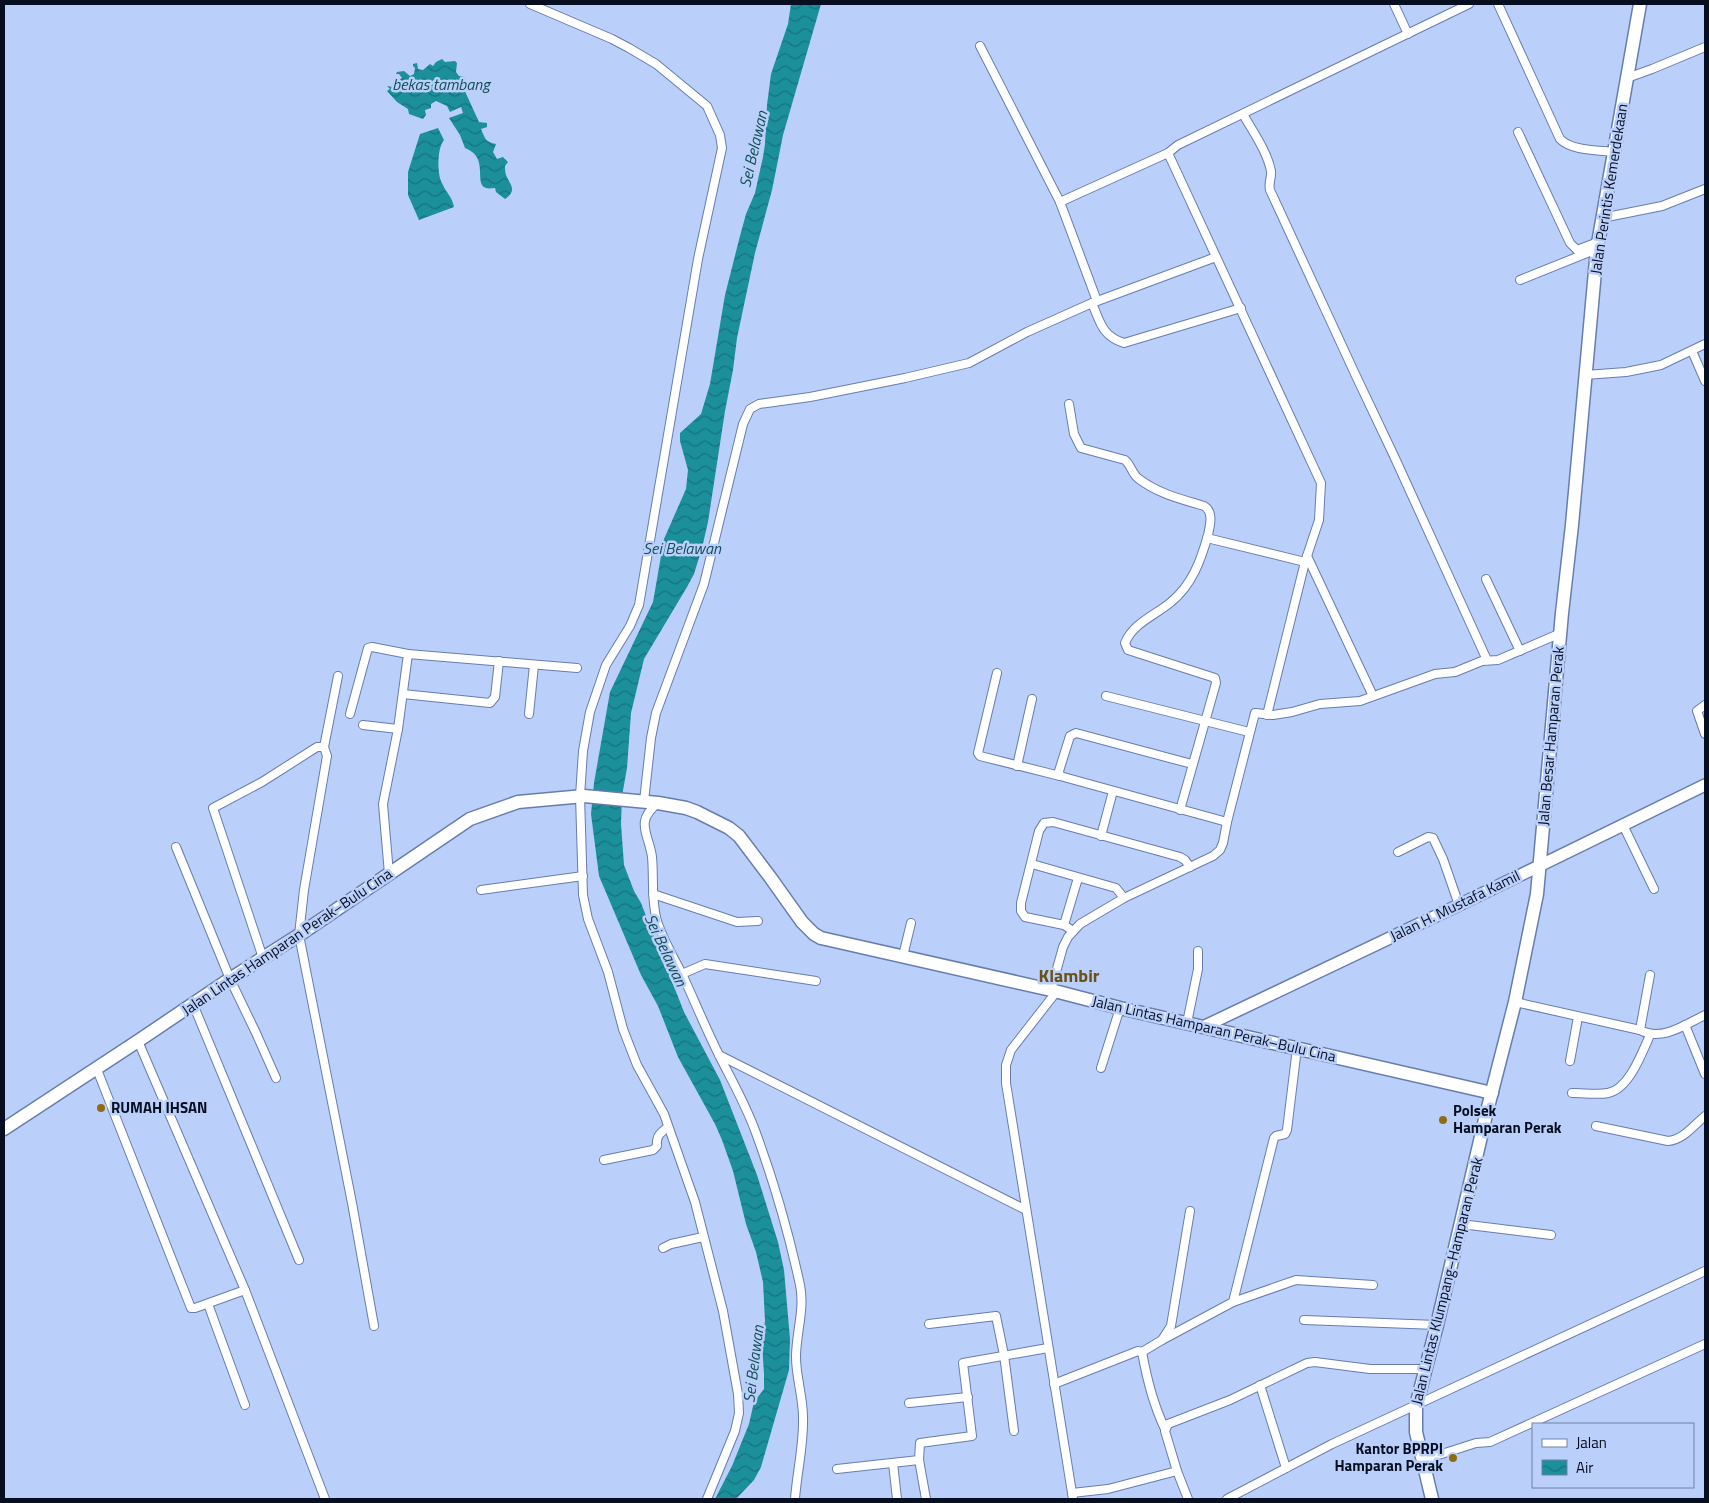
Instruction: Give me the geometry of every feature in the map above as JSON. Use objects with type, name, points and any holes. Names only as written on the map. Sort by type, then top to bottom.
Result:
[{"type":"main road","name":"Jalan Perintis Kemerdekaan","points":[[1586,375],[1597,245],[1640,4]]},
{"type":"main road","name":"Jalan Besar Hamparan Perak","points":[[1492,1093],[1515,1002],[1537,894],[1586,375]]},
{"type":"main road","name":"Jalan Lintas Hamparan Perak–Bulu Cina","points":[[4,1129],[299,935],[470,819],[518,802],[582,796],[658,803],[697,812],[734,832],[770,877],[802,922],[821,938],[1054,990],[1120,1008],[1492,1093]]},
{"type":"main road","name":"Jalan Lintas Klumpang–Hamparan Perak","points":[[1432,1499],[1416,1432],[1416,1406],[1438,1325],[1492,1093]]},
{"type":"street","points":[[530,4],[612,39],[656,64],[707,106],[718,130],[722,148],[698,259],[639,605],[630,626],[606,665],[590,712],[583,751],[582,796],[582,876],[588,919],[608,972],[623,1029],[637,1065],[664,1114],[695,1202],[723,1312],[738,1394],[739,1409],[735,1431],[707,1499]]},
{"type":"street","points":[[1394,4],[1408,34]]},
{"type":"street","points":[[1060,202],[1168,153],[1178,145],[1469,4]]},
{"type":"street","points":[[1498,4],[1560,139],[1565,144],[1614,152]]},
{"type":"street","points":[[980,46],[1060,202],[1105,333],[1124,343],[1241,308]]},
{"type":"street","points":[[1627,78],[1705,47]]},
{"type":"street","points":[[1243,114],[1267,160],[1271,173],[1268,184],[1270,190],[1487,660]]},
{"type":"street","points":[[1518,132],[1570,243],[1577,250],[1597,245]]},
{"type":"street","points":[[1168,153],[1321,483],[1319,520],[1306,559],[1267,715]]},
{"type":"street","points":[[1602,218],[1662,206],[1705,188]]},
{"type":"street","points":[[1520,280],[1597,245]]},
{"type":"street","points":[[640,801],[656,713],[704,584],[743,424],[750,409],[759,404],[810,397],[969,363],[1027,332],[1095,302],[1216,257]]},
{"type":"street","points":[[1586,375],[1626,372],[1660,365],[1705,344]]},
{"type":"street","points":[[1692,351],[1705,381]]},
{"type":"street","points":[[1069,404],[1074,434],[1081,448],[1125,460],[1137,478],[1157,490],[1168,496],[1208,508],[1210,522],[1207,538],[1189,583],[1173,601],[1156,614],[1145,619],[1127,638],[1125,646],[1128,650],[1215,678],[1216,683],[1180,810]]},
{"type":"street","points":[[1207,538],[1306,559]]},
{"type":"street","points":[[1306,559],[1373,696]]},
{"type":"street","points":[[1486,579],[1520,651]]},
{"type":"street","points":[[1177,1471],[1073,1496],[1006,1083],[1008,1057],[1015,1044],[1054,990],[1062,947],[1080,924],[1124,898],[1213,856],[1220,850],[1255,713],[1267,715],[1292,712],[1324,703],[1357,701],[1435,674],[1455,672],[1482,661],[1498,660],[1561,633]]},
{"type":"street","points":[[350,714],[368,648],[372,647],[408,654],[577,668]]},
{"type":"street","points":[[389,874],[383,804],[398,729],[408,654]]},
{"type":"street","points":[[403,694],[490,702],[495,697],[499,661]]},
{"type":"street","points":[[528,714],[534,665]]},
{"type":"street","points":[[997,673],[980,756],[1227,822]]},
{"type":"street","points":[[338,676],[324,747],[327,756],[304,890],[299,935],[352,1203],[374,1326]]},
{"type":"street","points":[[1106,696],[1249,732]]},
{"type":"street","points":[[1017,766],[1032,699]]},
{"type":"street","points":[[1705,705],[1697,711],[1705,734]]},
{"type":"street","points":[[363,725],[398,729]]},
{"type":"street","points":[[1060,776],[1059,771],[1070,736],[1076,733],[1192,764]]},
{"type":"street","points":[[263,958],[213,808],[262,782],[317,747],[324,747]]},
{"type":"street","name":"Jalan H. Mustafa Kamil","points":[[1205,1026],[1705,785]]},
{"type":"street","points":[[1101,836],[1113,791]]},
{"type":"street","points":[[658,803],[648,814],[644,831],[652,856],[654,907],[661,931],[719,1054],[743,1100],[757,1134],[778,1202],[801,1293],[796,1358],[803,1408],[803,1438],[795,1499]]},
{"type":"street","points":[[1073,931],[1064,924],[1025,917],[1022,914],[1021,903],[1039,831],[1044,824],[1053,822],[1180,858],[1185,860],[1190,867]]},
{"type":"street","points":[[1623,825],[1654,889]]},
{"type":"street","points":[[1398,852],[1428,838],[1433,838],[1443,859],[1459,905]]},
{"type":"street","points":[[176,847],[230,979],[276,1078]]},
{"type":"street","points":[[1032,864],[1116,888],[1124,898]]},
{"type":"street","points":[[481,890],[582,876]]},
{"type":"street","points":[[1064,924],[1078,878]]},
{"type":"street","points":[[653,894],[737,922],[758,921]]},
{"type":"street","points":[[903,956],[911,922]]},
{"type":"street","points":[[1187,1023],[1198,970],[1198,951]]},
{"type":"street","points":[[682,974],[705,964],[816,981]]},
{"type":"street","points":[[1640,1030],[1650,975]]},
{"type":"street","points":[[1515,1002],[1640,1030],[1650,1035],[1665,1034],[1705,1015]]},
{"type":"street","points":[[193,1004],[299,1260]]},
{"type":"street","points":[[1101,1068],[1120,1008]]},
{"type":"street","points":[[1570,1061],[1578,1017]]},
{"type":"street","points":[[1685,1025],[1705,1074]]},
{"type":"street","points":[[1572,1093],[1608,1093],[1620,1088],[1636,1065],[1650,1035]]},
{"type":"street","points":[[138,1041],[245,1290],[325,1499]]},
{"type":"street","points":[[1233,1302],[1274,1138],[1285,1134],[1287,1130],[1297,1048]]},
{"type":"street","points":[[719,1054],[1026,1210]]},
{"type":"street","points":[[96,1068],[191,1308],[208,1304],[245,1290]]},
{"type":"street","points":[[1596,1126],[1674,1141],[1705,1116]]},
{"type":"street","points":[[604,1160],[653,1150],[657,1146],[656,1139],[668,1127]]},
{"type":"street","points":[[1162,1340],[1171,1326],[1190,1211]]},
{"type":"street","points":[[1461,1224],[1551,1235]]},
{"type":"street","points":[[662,1248],[703,1236]]},
{"type":"street","points":[[1227,1499],[1332,1444],[1705,1271]]},
{"type":"street","points":[[1054,1384],[1138,1351],[1142,1352],[1233,1302],[1296,1280],[1373,1285]]},
{"type":"street","points":[[208,1304],[245,1405]]},
{"type":"street","points":[[929,1324],[996,1315],[1004,1355],[1014,1430]]},
{"type":"street","points":[[1304,1320],[1438,1325]]},
{"type":"street","points":[[1423,1460],[1476,1443],[1490,1442],[1705,1344]]},
{"type":"street","points":[[926,1499],[919,1460],[920,1443],[973,1436],[963,1363],[1048,1348]]},
{"type":"street","points":[[1142,1352],[1148,1386],[1165,1429],[1177,1471],[1188,1499]]},
{"type":"street","points":[[1165,1429],[1168,1424],[1260,1386],[1311,1362],[1370,1369],[1426,1369]]},
{"type":"street","points":[[1260,1386],[1286,1468]]},
{"type":"street","points":[[909,1403],[968,1397]]},
{"type":"street","points":[[837,1469],[919,1460]]},
{"type":"street","points":[[893,1463],[897,1499]]},
{"type":"water","name":"Sei Belawan","points":[[791,4],[821,4],[783,135],[772,190],[755,253],[737,338],[708,522],[702,548],[694,574],[644,659],[631,713],[627,768],[622,796],[621,824],[624,865],[684,1012],[720,1080],[757,1175],[778,1242],[784,1270],[790,1339],[789,1370],[761,1467],[754,1480],[736,1499],[715,1499],[732,1466],[749,1424],[754,1402],[764,1389],[762,1344],[765,1321],[763,1282],[733,1171],[722,1140],[678,1057],[658,1006],[641,975],[599,876],[591,814],[594,783],[610,692],[653,602],[664,539],[686,489],[688,470],[680,441],[680,433],[701,414],[710,384],[725,295],[746,214],[755,193],[763,157],[771,74],[788,24]]},
{"type":"water","name":"bekas tambang","points":[[442,59],[445,62],[455,61],[457,63],[456,72],[459,76],[465,77],[466,84],[463,87],[479,122],[487,123],[487,127],[481,129],[487,141],[496,144],[493,152],[497,159],[503,157],[508,162],[505,166],[505,172],[512,190],[505,199],[496,192],[495,188],[482,186],[477,157],[473,152],[465,148],[460,135],[449,118],[463,113],[461,107],[450,112],[447,106],[436,101],[431,104],[431,108],[425,110],[426,115],[423,119],[409,114],[408,109],[397,102],[387,91],[390,89],[387,86],[395,86],[395,83],[402,78],[399,74],[396,74],[397,72],[404,71],[410,76],[414,74],[415,68],[413,64],[417,63],[418,69],[423,70],[430,64],[433,66]]},
{"type":"water","name":"bekas tambang","points":[[438,128],[444,140],[438,161],[440,179],[454,207],[419,220],[408,195],[408,172],[420,134]]},
{"type":"place","name":"RUMAH IHSAN","points":[[101,1108]]},
{"type":"place","name":"Polsek Hamparan Perak","points":[[1443,1120]]},
{"type":"place","name":"Kantor BPRPI Hamparan Perak","points":[[1453,1458]]},
{"type":"district","name":"Klambir","points":[[1069,976]]}]
